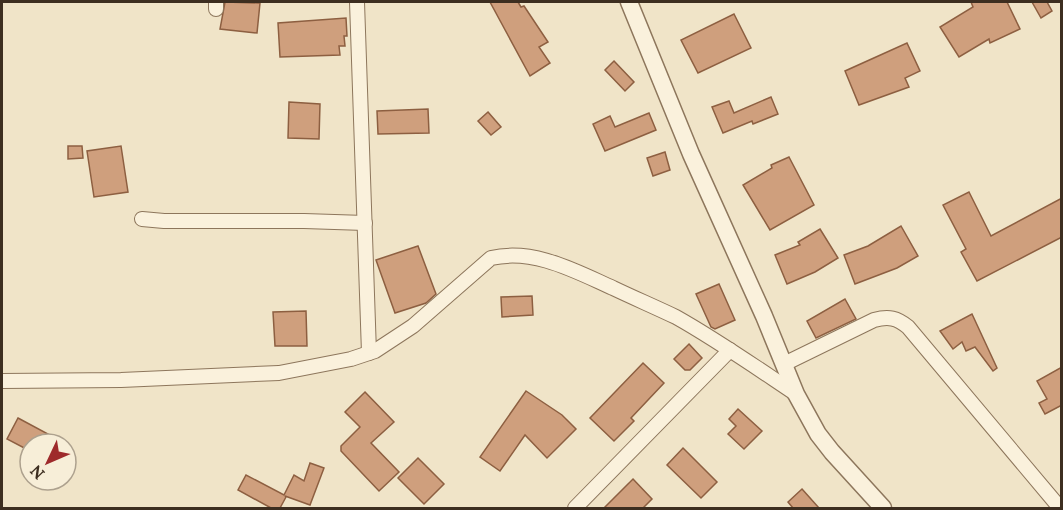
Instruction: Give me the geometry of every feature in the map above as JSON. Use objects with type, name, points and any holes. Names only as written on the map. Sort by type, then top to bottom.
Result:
[{"type":"street","points":[[357,2],[369,353]]},
{"type":"street","points":[[629,2],[690,154],[796,394],[818,434],[883,508]]},
{"type":"street","points":[[142,219],[365,224]]},
{"type":"street","points":[[2,381],[121,380],[279,373],[351,359],[375,351],[413,326],[491,258],[527,256],[561,265],[675,317],[796,394]]},
{"type":"street","points":[[784,364],[874,320],[884,317],[897,318],[908,327],[1055,502]]},
{"type":"street","points":[[575,508],[730,350]]},
{"type":"building","points":[[225,2],[260,3],[257,33],[220,29]]},
{"type":"building","points":[[490,2],[518,2],[521,7],[524,6],[548,42],[539,47],[550,63],[530,76]]},
{"type":"building","points":[[971,2],[1007,2],[1020,29],[990,43],[989,39],[959,57],[940,27],[973,7]]},
{"type":"building","points":[[1032,2],[1047,2],[1052,11],[1041,18]]},
{"type":"building","points":[[734,14],[751,48],[698,73],[681,40]]},
{"type":"building","points":[[346,18],[347,36],[344,36],[345,46],[339,46],[340,55],[280,57],[278,23]]},
{"type":"building","points":[[907,43],[920,71],[905,78],[909,87],[859,105],[845,71]]},
{"type":"building","points":[[614,61],[634,82],[625,91],[605,70]]},
{"type":"building","points":[[771,97],[778,114],[753,124],[752,121],[723,133],[712,107],[729,101],[734,113]]},
{"type":"building","points":[[289,102],[320,104],[319,139],[288,138]]},
{"type":"building","points":[[428,109],[429,133],[378,134],[377,111]]},
{"type":"building","points":[[488,112],[501,127],[491,135],[478,121]]},
{"type":"building","points":[[649,113],[656,130],[605,151],[593,124],[610,116],[615,127]]},
{"type":"building","points":[[68,146],[82,146],[83,158],[68,159]]},
{"type":"building","points":[[121,146],[128,192],[94,197],[87,151]]},
{"type":"building","points":[[665,152],[670,170],[653,176],[647,158]]},
{"type":"building","points":[[789,157],[814,205],[770,230],[743,185],[772,168],[771,165]]},
{"type":"building","points":[[969,192],[991,236],[1062,198],[1062,237],[977,281],[961,252],[966,249],[943,205]]},
{"type":"building","points":[[901,226],[918,256],[897,268],[855,284],[844,255],[868,246]]},
{"type":"building","points":[[820,229],[838,258],[815,272],[787,284],[775,255],[800,245],[798,242]]},
{"type":"building","points":[[418,246],[436,294],[426,303],[395,313],[376,260]]},
{"type":"building","points":[[719,284],[735,320],[715,329],[711,327],[696,294]]},
{"type":"building","points":[[532,296],[533,315],[502,317],[501,297]]},
{"type":"building","points":[[845,299],[856,319],[816,338],[807,321]]},
{"type":"building","points":[[306,311],[307,346],[275,346],[273,312]]},
{"type":"building","points":[[972,314],[997,368],[993,371],[975,347],[966,351],[962,342],[953,349],[940,331]]},
{"type":"building","points":[[689,344],[702,358],[690,370],[685,370],[674,359]]},
{"type":"building","points":[[643,363],[664,383],[631,418],[634,421],[614,441],[590,418]]},
{"type":"building","points":[[1062,367],[1062,405],[1045,414],[1039,403],[1047,399],[1037,381]]},
{"type":"building","points":[[526,391],[562,415],[576,429],[547,458],[525,435],[500,471],[480,457]]},
{"type":"building","points":[[365,392],[394,422],[371,443],[399,472],[379,491],[341,451],[341,446],[360,427],[345,412]]},
{"type":"building","points":[[738,409],[762,431],[744,449],[728,434],[736,426],[729,419]]},
{"type":"building","points":[[18,418],[44,432],[18,432],[18,445],[7,439]]},
{"type":"building","points":[[683,448],[717,482],[701,498],[667,465]]},
{"type":"building","points":[[418,458],[444,484],[424,504],[398,478]]},
{"type":"building","points":[[310,463],[324,468],[310,505],[285,496],[280,508],[271,508],[238,490],[246,475],[284,495],[294,475],[304,481]]},
{"type":"building","points":[[633,479],[652,499],[643,508],[604,508]]},
{"type":"building","points":[[802,489],[819,508],[793,508],[788,502]]}]
